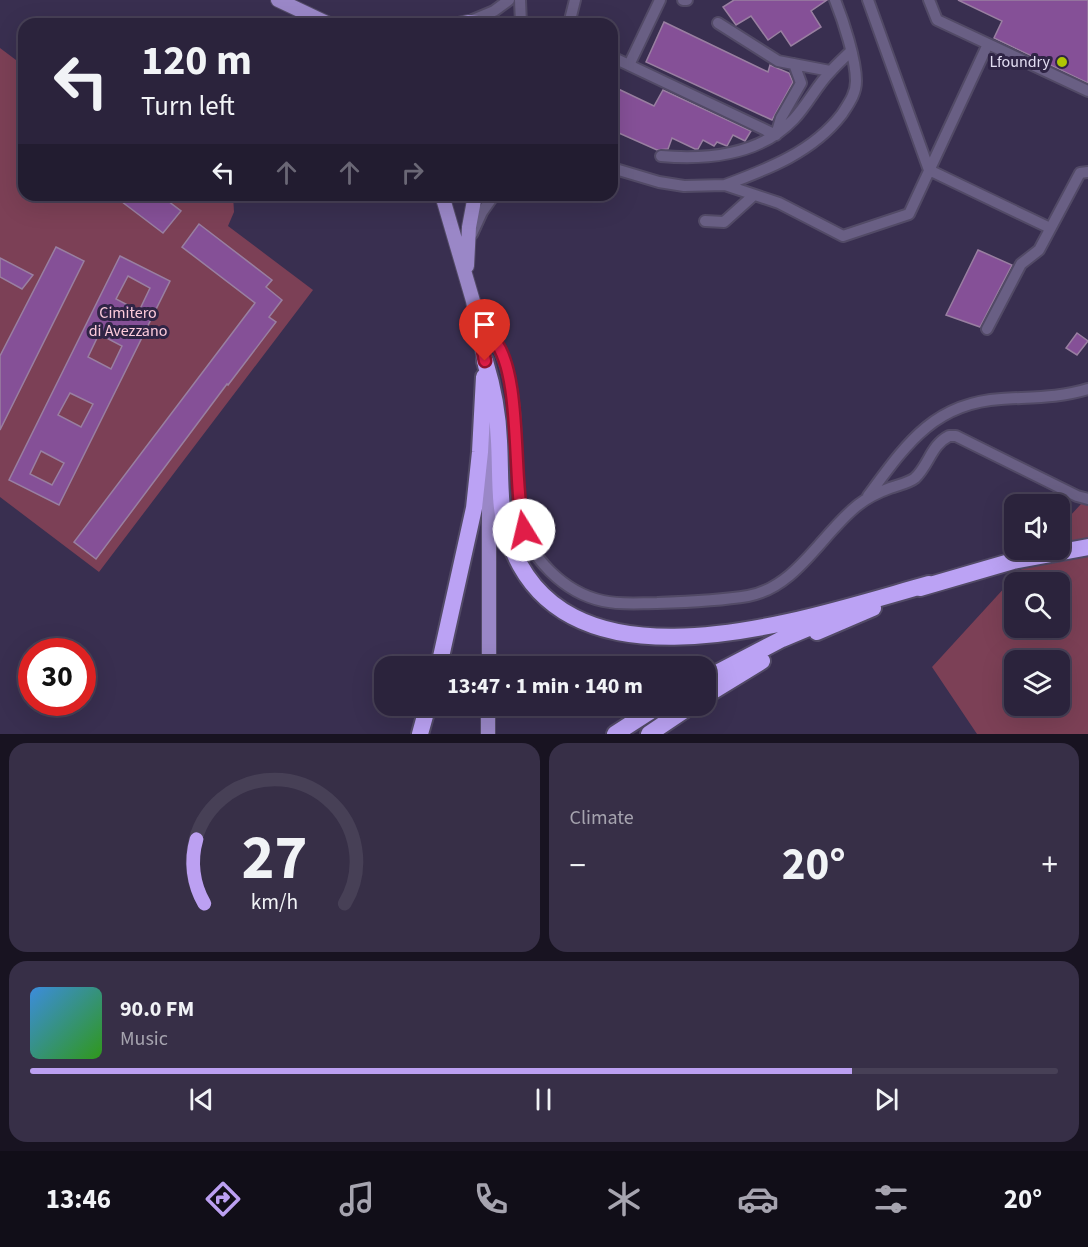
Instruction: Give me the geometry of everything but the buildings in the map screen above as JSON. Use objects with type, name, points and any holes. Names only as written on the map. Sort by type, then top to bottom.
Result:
[{"type":"highway","points":[[485,361],[497,414],[501,501],[508,538],[519,561],[535,585],[552,603],[577,618],[605,629],[628,633],[690,636],[775,625],[1013,561],[1088,547]]},
{"type":"highway","points":[[441,656],[474,508],[485,361]]},
{"type":"highway","points":[[716,674],[806,629],[929,584]]},
{"type":"highway","points":[[716,689],[803,639],[929,584]]},
{"type":"highway","points":[[420,734],[425,716]]},
{"type":"highway","points":[[615,734],[643,716]]},
{"type":"highway","points":[[650,734],[676,716]]},
{"type":"main road","points":[[278,0],[316,18]]},
{"type":"main road","points":[[444,201],[468,283],[485,361],[489,418],[489,656]]},
{"type":"main road","points":[[468,283],[467,248],[474,201]]},
{"type":"main road","points":[[488,716],[488,734]]},
{"type":"street","points":[[476,18],[494,11],[508,0]]},
{"type":"street","points":[[520,0],[521,18]]},
{"type":"street","points":[[570,18],[576,0]]},
{"type":"street","points":[[629,65],[660,0]]},
{"type":"street","points":[[618,170],[659,182],[684,186],[725,185],[763,171],[795,155],[819,138],[837,120],[853,98],[856,80],[851,51],[835,0]]},
{"type":"street","points":[[868,0],[929,170],[1050,228]]},
{"type":"street","points":[[929,0],[937,20],[1088,91]]},
{"type":"street","points":[[718,23],[778,61],[830,71]]},
{"type":"street","points":[[725,185],[779,203],[843,236],[909,214],[988,44]]},
{"type":"street","points":[[660,156],[709,158],[737,152],[776,135],[794,119],[830,71],[851,51]]},
{"type":"street","points":[[618,60],[776,135]]},
{"type":"street","points":[[776,135],[781,118],[801,83],[794,64]]},
{"type":"street","points":[[618,164],[635,174]]},
{"type":"street","points":[[987,329],[1021,264],[1039,250],[1080,173],[1088,172]]},
{"type":"street","points":[[705,221],[724,222],[754,195]]},
{"type":"street","points":[[467,248],[473,230],[490,201]]},
{"type":"street","points":[[479,330],[489,335],[497,345],[508,375],[513,407],[520,514],[527,538],[537,556],[551,572],[573,588],[590,597],[623,604],[718,599],[749,596],[766,591],[786,578],[851,511],[866,499],[921,431],[952,409],[980,401],[1059,396],[1088,389]]},
{"type":"street","points":[[866,499],[914,479],[937,445],[944,438],[952,435],[1077,496],[1088,499]]},
{"type":"green space","name":"Cimitero di Avezzano","points":[[0,48],[18,62],[18,201],[233,201],[234,212],[228,226],[313,290],[99,572],[0,497]]},
{"type":"green space","points":[[1088,503],[1088,734],[977,734],[932,667],[1004,588],[1004,638],[1070,638],[1070,572],[1019,572],[1030,560],[1070,560],[1070,516],[1081,504]]},
{"type":"place","name":"Lfoundry","points":[[1062,62]]},
{"type":"route","points":[[485,361],[479,330],[494,340],[503,356],[508,375],[513,407],[521,520],[524,530]]}]
